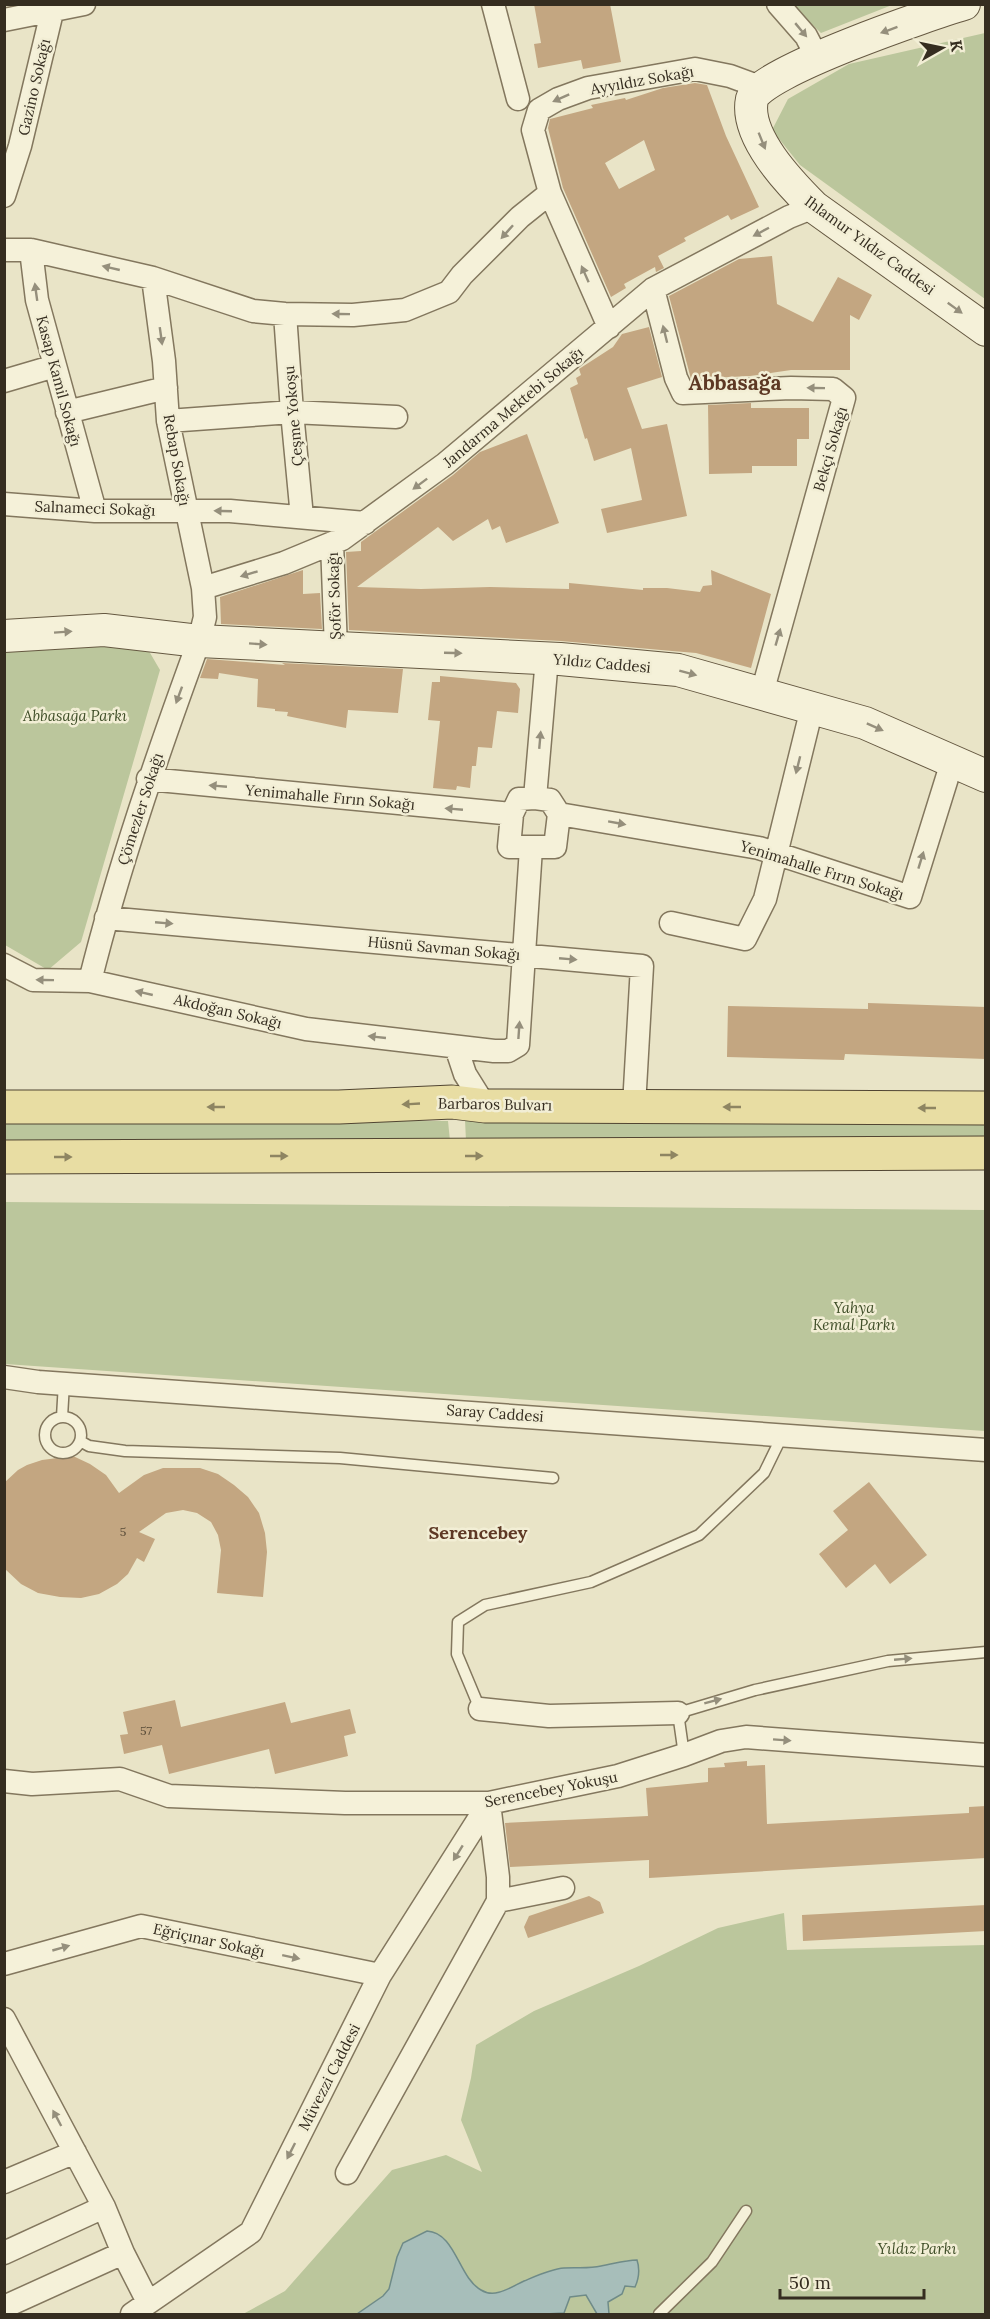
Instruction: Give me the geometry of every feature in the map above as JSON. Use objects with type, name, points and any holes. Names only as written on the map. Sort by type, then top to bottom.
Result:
[{"type":"main road","name":"Barbaros Bulvarı","points":[[4,1107],[339,1107],[452,1102],[485,1106],[986,1108]]},
{"type":"main road","points":[[4,1157],[979,1157]]},
{"type":"street","points":[[4,20],[84,4]]},
{"type":"street","points":[[493,4],[518,99]]},
{"type":"street","points":[[778,4],[806,36],[818,59]]},
{"type":"street","points":[[760,87],[877,34],[964,4]]},
{"type":"street","name":"Gazino Sokağı","points":[[4,196],[20,146],[52,12]]},
{"type":"street","name":"Ayyıldız Sokağı","points":[[609,327],[550,193],[532,130],[539,110],[558,99],[597,86],[695,69],[730,76],[760,87]]},
{"type":"street","name":"Ihlamur Yıldız Caddesi","points":[[760,87],[753,97],[752,116],[768,156],[792,186],[814,207],[986,330]]},
{"type":"street","points":[[4,250],[31,250],[153,278],[253,311],[353,315],[405,310],[449,292],[462,275],[520,217],[550,193]]},
{"type":"street","name":"Jandarma Mektebi Sokağı","points":[[203,588],[284,563],[342,540],[445,464],[653,289],[779,222],[814,207]]},
{"type":"street","name":"Kasap Kamil Sokağı","points":[[31,250],[37,300],[95,511]]},
{"type":"street","name":"Rebap Sokağı","points":[[153,278],[168,420],[203,588],[205,617],[199,640]]},
{"type":"street","name":"Bekçi Sokağı","points":[[653,289],[676,378],[684,393],[791,388],[833,389],[844,398],[762,693]]},
{"type":"street","name":"Çeşme Yokoşu","points":[[285,314],[302,517]]},
{"type":"street","points":[[4,381],[55,366]]},
{"type":"street","points":[[67,412],[166,388]]},
{"type":"street","points":[[168,420],[292,412],[396,417]]},
{"type":"street","name":"Salnameci Sokağı","points":[[4,504],[95,511],[230,511],[365,523]]},
{"type":"street","name":"Şoför Sokağı","points":[[332,543],[336,649]]},
{"type":"street","name":"Yıldız Caddesi","points":[[4,636],[104,630],[199,640],[336,649],[547,658],[678,670],[865,723],[986,776]]},
{"type":"street","name":"Çömezler Sokağı","points":[[90,981],[106,918],[148,779],[199,640]]},
{"type":"street","points":[[535,798],[547,658]]},
{"type":"street","points":[[671,923],[745,939],[765,898],[812,708]]},
{"type":"street","name":"Yenimahalle Fırın Sokağı","points":[[559,814],[759,848],[910,897],[952,762]]},
{"type":"street","name":"Yenimahalle Fırın Sokağı","points":[[148,779],[512,814]]},
{"type":"street","points":[[519,799],[550,800],[559,814],[555,848],[509,847],[512,814],[519,799]]},
{"type":"street","points":[[524,955],[531,848]]},
{"type":"street","name":"Hüsnü Savman Sokağı","points":[[106,918],[642,966],[634,1106]]},
{"type":"street","name":"Akdoğan Sokağı","points":[[4,964],[33,980],[90,981],[306,1029],[508,1051],[518,1045],[524,955]]},
{"type":"street","points":[[456,1047],[465,1074],[485,1106]]},
{"type":"street","name":"Saray Caddesi","points":[[4,1377],[986,1450]]},
{"type":"street","points":[[480,1709],[549,1716],[678,1713]]},
{"type":"street","name":"Serencebey Yokuşu","points":[[4,1782],[32,1784],[120,1779],[169,1796],[345,1803],[489,1803],[618,1776],[721,1741],[746,1737],[986,1755]]},
{"type":"street","points":[[347,2173],[498,1901],[498,1877],[489,1803]]},
{"type":"street","name":"Müvezzi Caddesi","points":[[140,2308],[251,2232],[380,1975],[489,1803]]},
{"type":"street","points":[[498,1901],[563,1888]]},
{"type":"street","name":"Eğriçınar Sokağı","points":[[4,1964],[141,1926],[380,1975]]},
{"type":"street","points":[[4,2019],[104,2207],[123,2253],[140,2308]]},
{"type":"street","points":[[4,2182],[75,2152]]},
{"type":"street","points":[[4,2253],[104,2207]]},
{"type":"street","points":[[4,2307],[123,2253]]},
{"type":"lane","points":[[62,1417],[64,1383]]},
{"type":"lane","points":[[62,1417],[73,1420],[80,1430],[80,1441],[67,1453],[50,1448],[45,1437],[48,1426],[57,1418],[62,1417]]},
{"type":"lane","points":[[480,1709],[457,1654],[458,1622],[485,1605],[591,1582],[699,1535],[764,1473],[783,1434]]},
{"type":"lane","points":[[80,1441],[96,1448],[125,1451],[340,1458],[553,1478]]},
{"type":"lane","points":[[684,1755],[678,1713],[755,1690],[888,1661],[986,1652]]},
{"type":"lane","points":[[659,2314],[712,2262],[746,2211]]},
{"type":"green space","points":[[792,5],[892,5],[821,33]]},
{"type":"green space","points":[[985,33],[985,299],[800,165],[772,130],[788,99],[849,64]]},
{"type":"green space","name":"Abbasağa Parkı","points":[[106,640],[146,646],[160,670],[81,942],[48,970],[5,945],[5,649]]},
{"type":"green space","points":[[465,1120],[985,1120],[986,1141],[466,1141]]},
{"type":"green space","points":[[448,1121],[450,1141],[5,1142],[4,1122]]},
{"type":"green space","name":"Yahya Kemal Parkı","points":[[4,1202],[985,1210],[985,1431],[5,1364]]},
{"type":"green space","name":"Yıldız Parkı","points":[[784,1913],[787,1950],[985,1945],[985,2314],[609,2314],[608,2302],[622,2294],[629,2260],[495,2294],[479,2289],[473,2283],[460,2266],[447,2242],[394,2273],[389,2289],[383,2296],[357,2314],[243,2314],[285,2291],[392,2170],[446,2155],[482,2172],[461,2120],[476,2045],[534,2011],[639,1966],[718,1928]]},
{"type":"green space","points":[[586,2295],[597,2314],[545,2314],[564,2313],[570,2297]]},
{"type":"water","points":[[427,2231],[444,2239],[473,2284],[486,2292],[497,2293],[554,2270],[596,2267],[633,2260],[637,2260],[638,2263],[637,2280],[635,2287],[625,2286],[622,2294],[608,2302],[609,2314],[597,2314],[586,2295],[570,2297],[564,2313],[357,2314],[383,2296],[389,2289],[403,2243]]},
{"type":"building","points":[[534,4],[610,4],[621,62],[583,69],[581,60],[538,68],[534,44],[541,43]]},
{"type":"building","points":[[695,83],[707,85],[726,136],[759,207],[731,220],[728,215],[684,238],[686,241],[658,256],[664,268],[656,272],[655,267],[624,284],[626,288],[611,297],[563,188],[548,128],[550,119],[593,108],[591,105],[625,98],[626,100],[663,88]],"holes":[[[644,140],[655,170],[619,189],[605,163]]]},
{"type":"building","points":[[772,256],[777,304],[813,322],[838,277],[872,295],[859,320],[850,315],[850,370],[791,370],[750,376],[691,379],[669,296],[739,259]]},
{"type":"building","points":[[649,327],[662,377],[627,388],[642,429],[667,424],[687,516],[607,533],[601,509],[642,500],[631,448],[594,461],[570,388],[578,384],[576,378],[581,375],[579,369],[613,347],[622,334]]},
{"type":"building","points":[[751,403],[751,408],[809,408],[809,439],[797,439],[797,466],[752,466],[752,473],[709,474],[708,405]]},
{"type":"building","points":[[527,434],[559,523],[506,543],[500,526],[492,530],[488,519],[453,541],[438,527],[357,587],[569,589],[569,583],[643,590],[643,588],[667,588],[700,592],[703,586],[712,585],[711,570],[771,594],[751,668],[696,653],[561,641],[349,630],[346,552],[361,551],[361,542],[453,475],[480,452]]},
{"type":"building","points":[[303,570],[303,594],[320,593],[322,629],[221,624],[220,597]]},
{"type":"building","points":[[207,659],[285,665],[282,663],[403,669],[398,713],[348,710],[346,728],[287,716],[288,712],[257,707],[258,679],[219,673],[218,679],[200,678]]},
{"type":"building","points":[[440,676],[516,683],[520,689],[518,713],[497,711],[492,748],[478,747],[476,766],[472,766],[470,788],[457,786],[456,790],[433,788],[440,721],[428,720],[432,682],[440,682]]},
{"type":"building","points":[[868,1003],[986,1007],[986,1059],[845,1054],[844,1060],[727,1057],[728,1006],[868,1009]]},
{"type":"building","points":[[73,1456],[106,1475],[119,1493],[144,1475],[163,1468],[200,1468],[218,1474],[234,1485],[248,1497],[259,1513],[265,1533],[267,1552],[263,1597],[217,1593],[221,1550],[218,1535],[211,1522],[197,1513],[183,1510],[166,1513],[139,1532],[155,1539],[144,1562],[137,1558],[128,1574],[117,1584],[99,1594],[81,1598],[60,1597],[38,1593],[21,1584],[4,1568],[4,1483],[27,1465],[42,1460]]},
{"type":"building","points":[[869,1482],[927,1555],[890,1584],[875,1564],[846,1588],[819,1554],[848,1530],[833,1511]]},
{"type":"building","points":[[175,1700],[181,1727],[285,1702],[291,1723],[350,1709],[356,1733],[344,1736],[348,1756],[275,1774],[269,1749],[169,1774],[162,1745],[124,1754],[120,1735],[128,1734],[123,1712]]},
{"type":"building","points":[[747,1761],[747,1766],[765,1765],[767,1824],[969,1813],[969,1807],[986,1806],[986,1858],[649,1878],[649,1860],[510,1867],[505,1823],[648,1816],[646,1788],[708,1782],[708,1768],[725,1767],[724,1763]]},
{"type":"building","points":[[589,1896],[600,1902],[604,1913],[528,1938],[524,1927],[529,1916]]},
{"type":"building","points":[[986,1905],[986,1931],[803,1941],[802,1915]]},
{"type":"district","name":"Abbasağa","points":[[735,382]]},
{"type":"district","name":"Serencebey","points":[[478,1532]]}]
